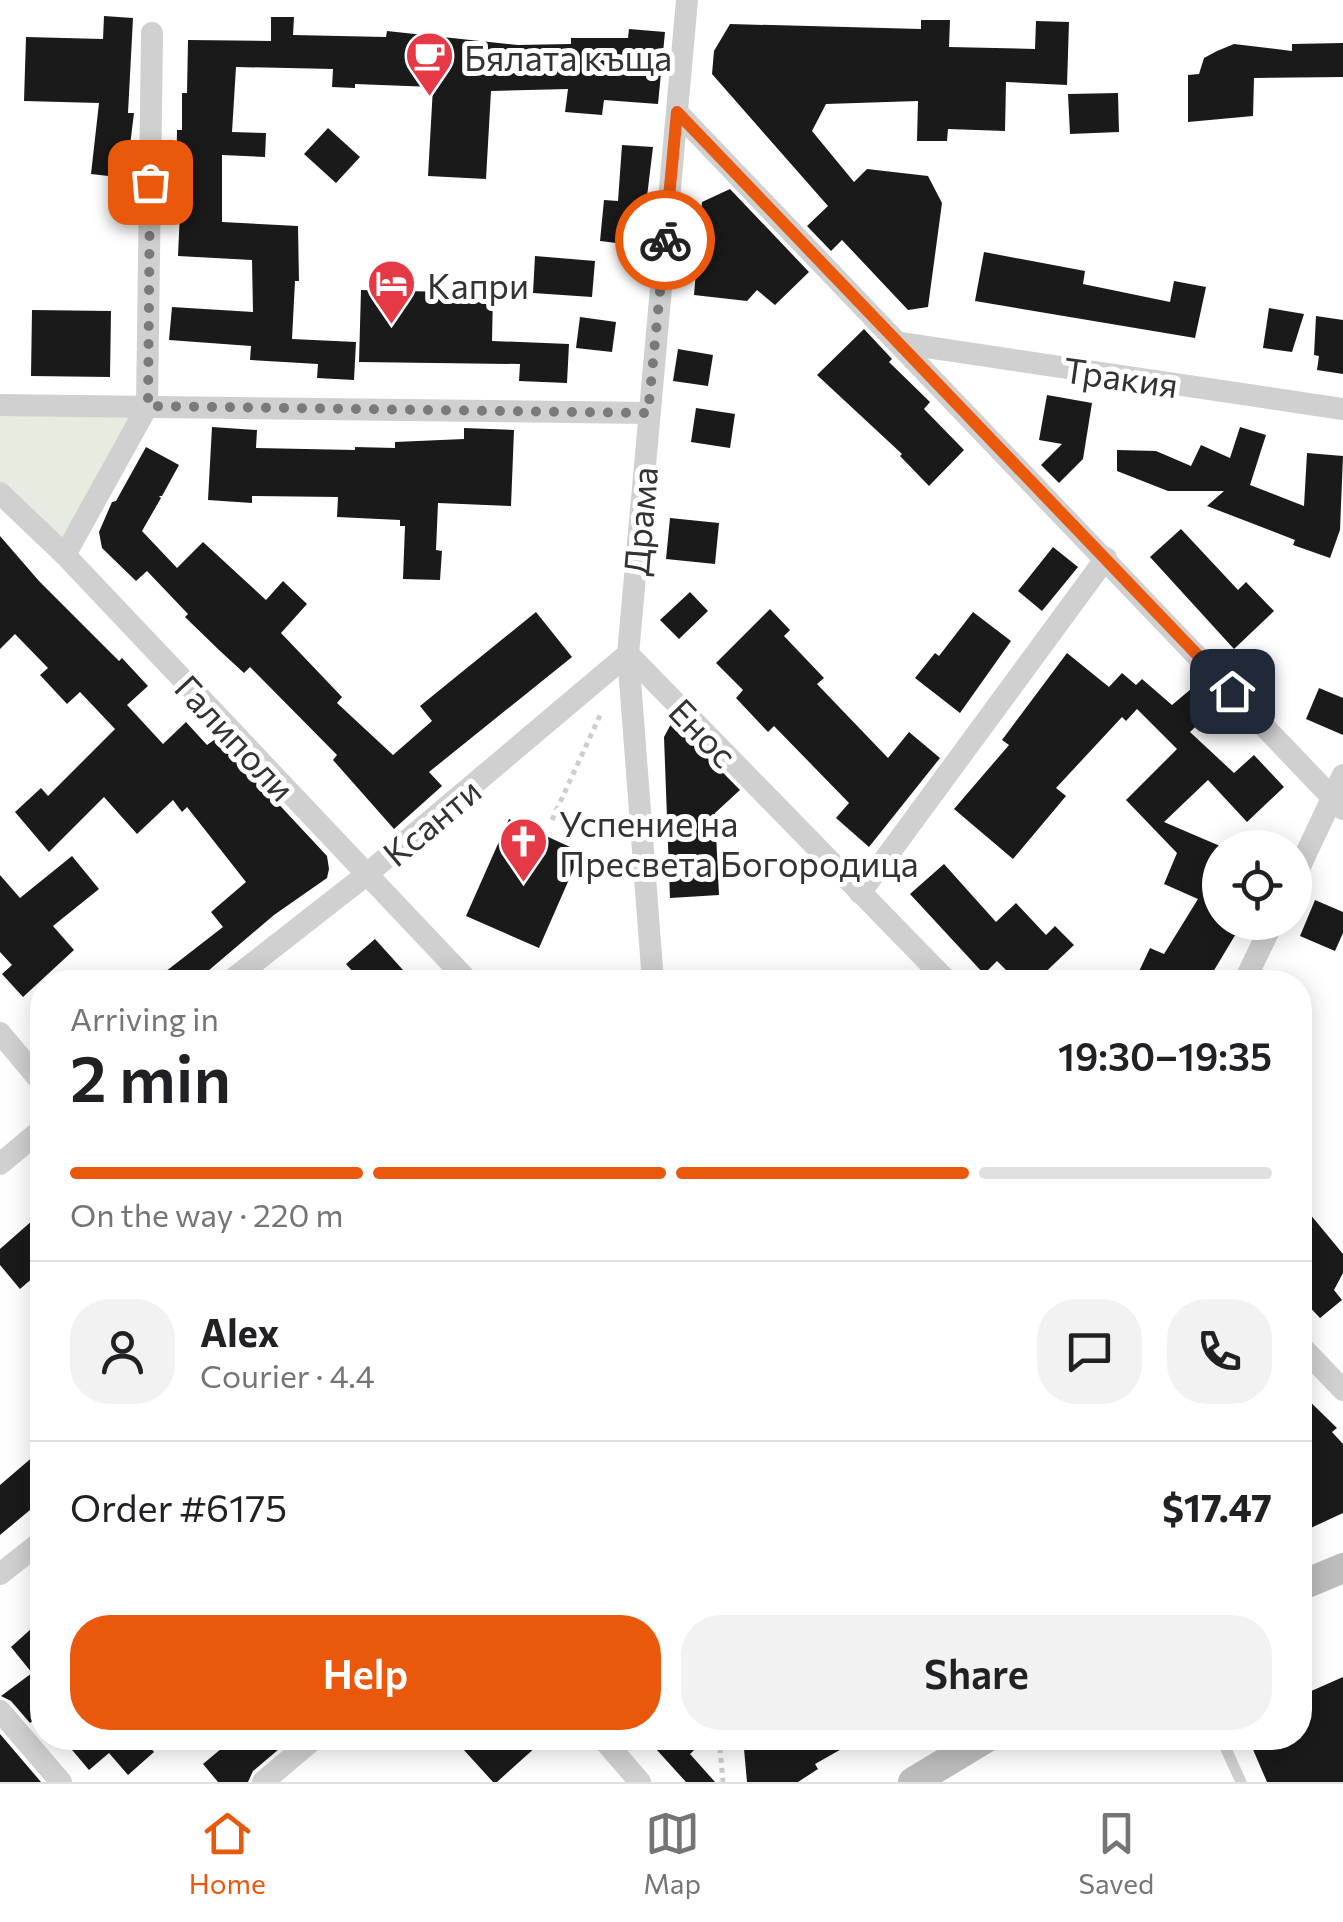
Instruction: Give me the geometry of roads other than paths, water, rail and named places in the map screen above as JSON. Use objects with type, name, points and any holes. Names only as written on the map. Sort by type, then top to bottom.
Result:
[{"type":"street","name":"Драма","points":[[651,970],[628,654],[687,0]]},
{"type":"street","points":[[65,555],[148,406],[152,33]]},
{"type":"street","points":[[677,112],[1338,803]]},
{"type":"street","name":"Тракия","points":[[900,343],[1343,409]]},
{"type":"street","points":[[0,405],[648,413]]},
{"type":"street","name":"Галиполи","points":[[0,493],[65,555],[458,970]]},
{"type":"street","points":[[860,892],[1106,558]]},
{"type":"street","name":"Ксанти","points":[[244,970],[366,875],[628,654]]},
{"type":"street","name":"Енос","points":[[628,654],[936,970]]},
{"type":"street","points":[[1312,848],[1338,803],[1343,775]]},
{"type":"street","points":[[1250,970],[1264,940]]},
{"type":"street","points":[[0,1034],[30,1069]]},
{"type":"street","points":[[0,1164],[30,1139]]},
{"type":"street","points":[[1312,1358],[1343,1390]]},
{"type":"street","points":[[0,1574],[30,1551]]},
{"type":"street","points":[[1312,1581],[1343,1568]]},
{"type":"street","points":[[0,1711],[30,1746]]},
{"type":"street","points":[[34,1750],[61,1782]]},
{"type":"street","points":[[263,1782],[301,1750]]},
{"type":"street","points":[[612,1750],[640,1782]]},
{"type":"street","points":[[912,1782],[966,1750]]},
{"type":"lane","points":[[1227,1750],[1242,1782]]},
{"type":"place","name":"Бялата къща","points":[[429,98]]},
{"type":"place","name":"Капри","points":[[392,326]]},
{"type":"place","name":"Успение на Пресвета Богородица","points":[[524,884]]}]
